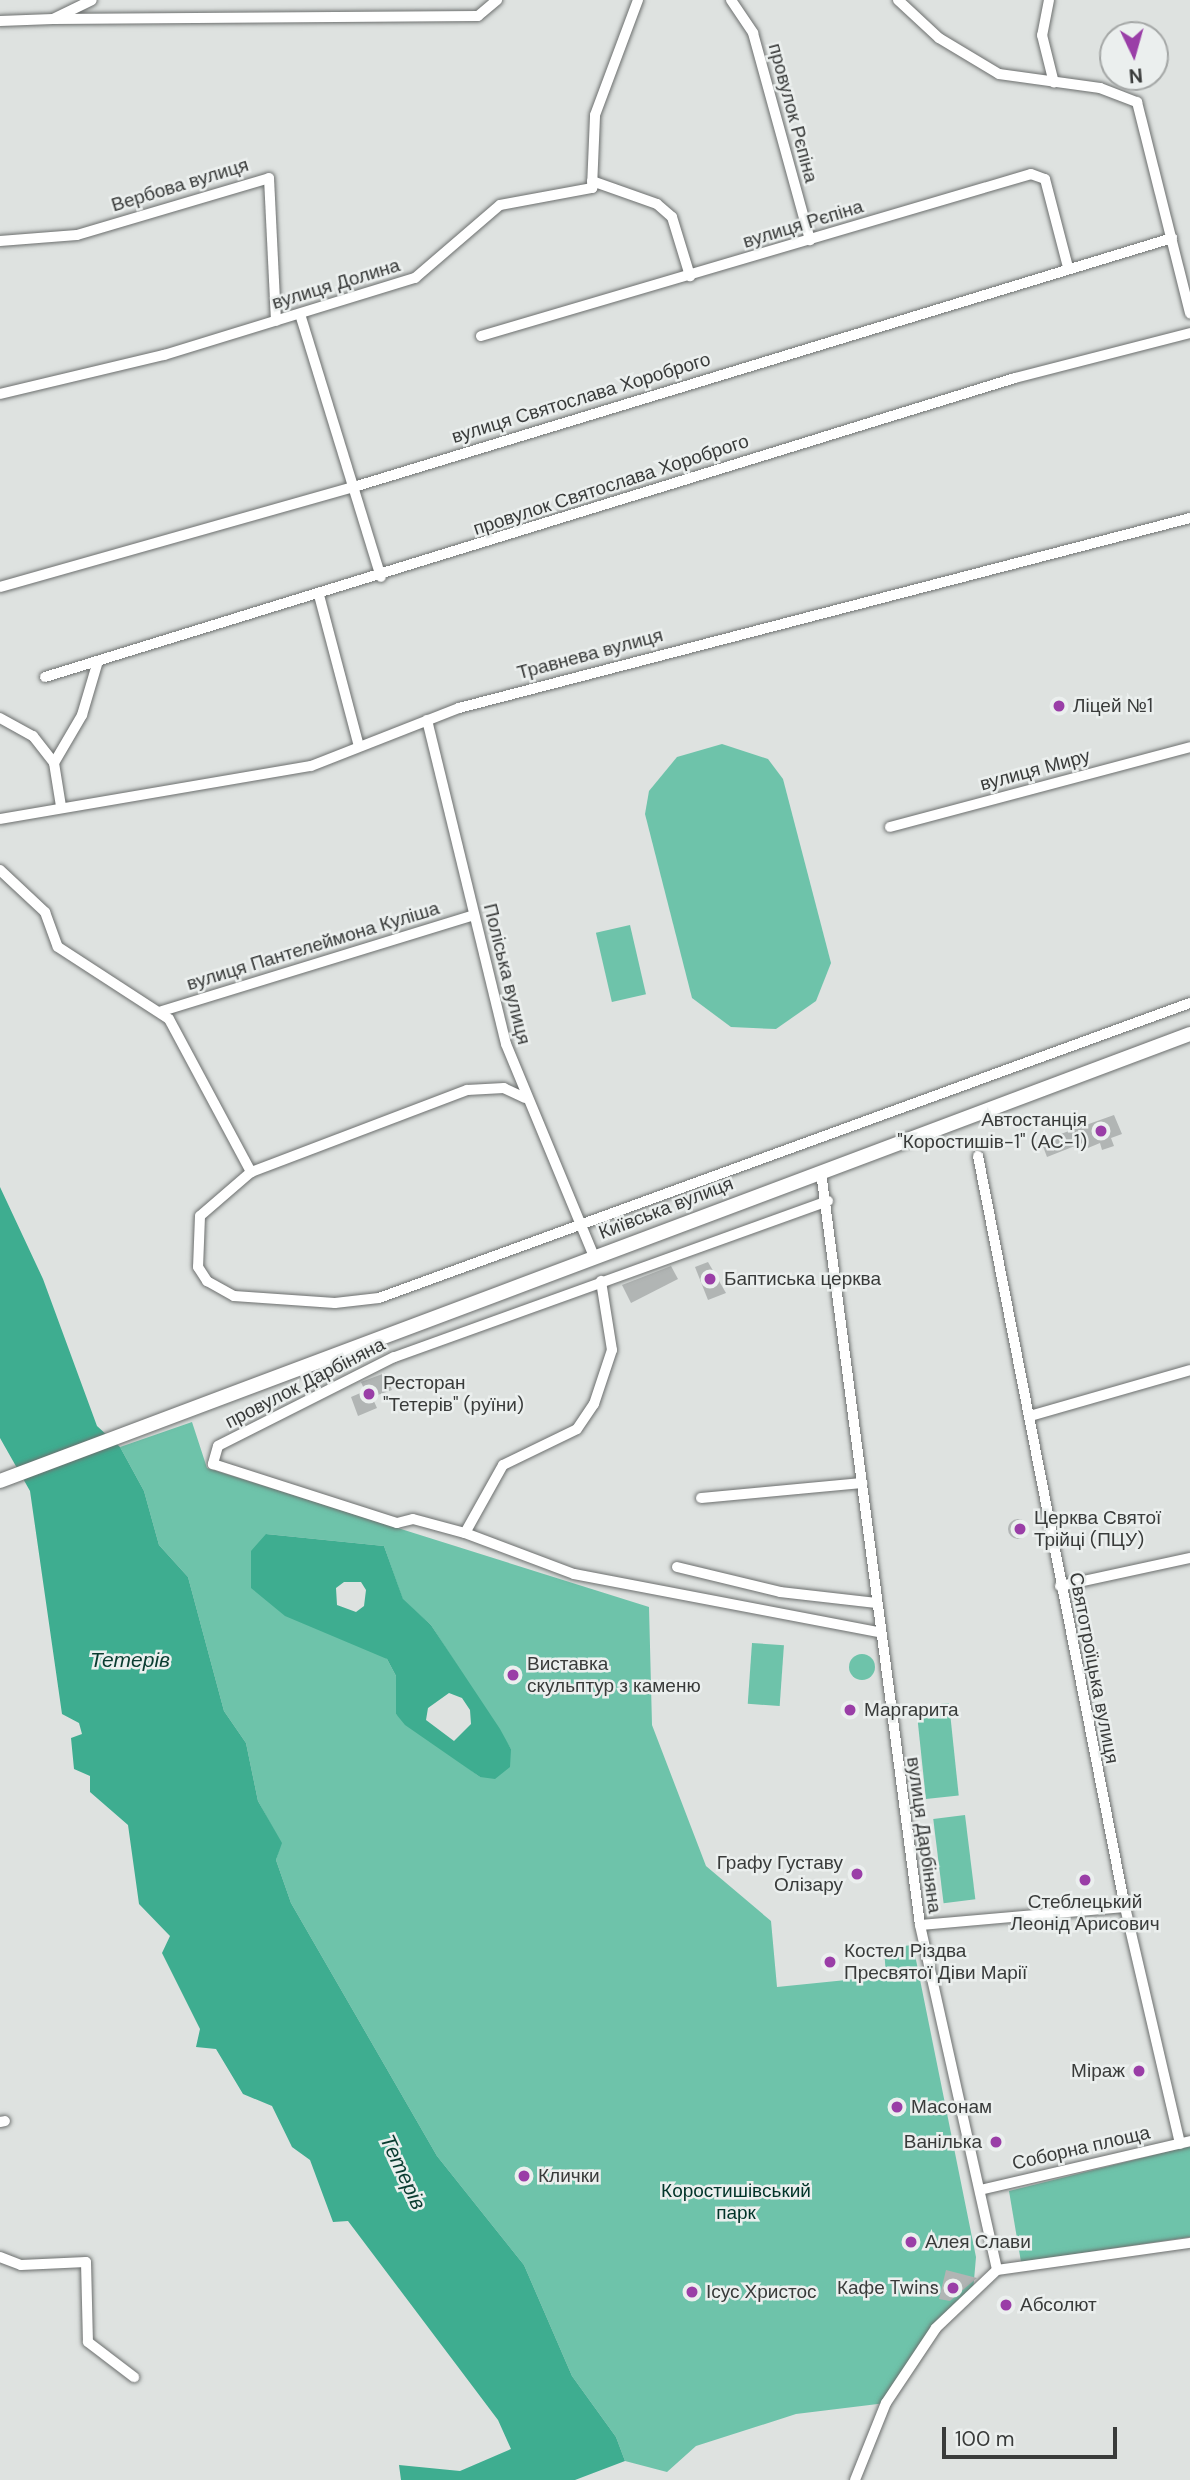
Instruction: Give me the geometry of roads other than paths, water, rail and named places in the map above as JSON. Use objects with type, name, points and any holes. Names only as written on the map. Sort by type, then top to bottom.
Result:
[{"type":"main road","name":"Київська вулиця","points":[[0,1481],[1190,1034]]},
{"type":"street","points":[[53,19],[92,0]]},
{"type":"street","points":[[0,21],[478,16],[497,0]]},
{"type":"street","points":[[638,0],[595,115],[592,181],[657,204],[672,217],[690,276]]},
{"type":"street","name":"провулок Рєпіна","points":[[731,0],[753,33],[810,240]]},
{"type":"street","points":[[898,0],[971,61],[999,74],[1120,92],[1137,102],[1190,313]]},
{"type":"street","points":[[1049,0],[1042,35],[1054,83]]},
{"type":"street","name":"вулиця Рєпіна","points":[[481,336],[1031,174],[1045,178],[1068,267]]},
{"type":"street","name":"Вербова вулиця","points":[[0,242],[77,235],[269,178],[276,321]]},
{"type":"street","name":"вулиця Долина","points":[[0,394],[276,321],[415,278],[500,205],[571,197],[592,188],[592,181]]},
{"type":"street","name":"вулиця Святослава Хороброго","points":[[0,587],[357,486],[1068,267],[1171,238]]},
{"type":"street","points":[[300,314],[357,486],[381,577]]},
{"type":"street","name":"провулок Святослава Хороброго","points":[[45,677],[381,577],[989,386],[1190,334]]},
{"type":"street","name":"Травнева вулиця","points":[[0,819],[61,806],[311,766],[427,720],[1190,517]]},
{"type":"street","points":[[319,596],[359,746]]},
{"type":"street","points":[[54,763],[82,715],[98,661]]},
{"type":"street","points":[[0,718],[33,736],[54,763],[61,806]]},
{"type":"street","name":"Поліська вулиця","points":[[427,720],[474,915],[525,1098],[594,1256]]},
{"type":"street","name":"вулиця Миру","points":[[890,827],[1190,747]]},
{"type":"street","points":[[0,870],[45,912],[58,947],[162,1011],[251,1172]]},
{"type":"street","name":"вулиця Пантелеймона Куліша","points":[[162,1011],[474,915]]},
{"type":"street","name":"Київська вулиця","points":[[525,1098],[504,1088],[467,1090],[251,1172],[200,1216],[198,1267],[207,1281],[234,1296],[289,1303],[379,1298],[1190,1003]]},
{"type":"street","name":"Святотроїцька вулиця","points":[[978,1156],[1125,1908],[1185,2142]]},
{"type":"street","name":"вулиця Дарбіняна","points":[[821,1172],[828,1201],[879,1632],[920,1925],[997,2270]]},
{"type":"street","points":[[465,1534],[503,1465],[577,1429],[594,1404],[612,1350],[601,1281],[828,1201]]},
{"type":"street","name":"провулок Дарбіняна","points":[[601,1281],[394,1357],[218,1447],[213,1464],[397,1523],[413,1519],[465,1534],[574,1574],[879,1632]]},
{"type":"street","points":[[1030,1416],[1190,1370]]},
{"type":"street","points":[[701,1498],[862,1483]]},
{"type":"street","points":[[1060,1586],[1190,1558]]},
{"type":"street","points":[[677,1567],[780,1592],[876,1603]]},
{"type":"street","points":[[920,1925],[1125,1908]]},
{"type":"street","name":"Соборна площа","points":[[980,2190],[1185,2142]]},
{"type":"street","points":[[855,2480],[886,2403],[936,2328],[997,2270],[1190,2243]]},
{"type":"street","points":[[0,2257],[21,2264],[86,2262],[88,2342],[134,2377]]},
{"type":"water","name":"Тетерів","points":[[0,1187],[43,1279],[97,1426],[120,1447],[144,1491],[159,1545],[188,1577],[224,1711],[246,1743],[258,1801],[282,1843],[276,1860],[291,1903],[437,2156],[524,2265],[572,2376],[616,2437],[625,2461],[575,2480],[401,2480],[399,2465],[460,2471],[511,2449],[498,2420],[348,2221],[333,2222],[310,2160],[292,2147],[272,2106],[243,2094],[216,2049],[196,2047],[200,2029],[162,1953],[170,1936],[139,1904],[128,1825],[90,1792],[90,1776],[74,1769],[71,1738],[82,1734],[79,1723],[62,1714],[30,1491],[0,1438]]},
{"type":"water","points":[[266,1534],[384,1546],[403,1599],[431,1625],[500,1729],[511,1749],[510,1767],[495,1779],[480,1777],[405,1725],[396,1714],[396,1676],[387,1659],[285,1616],[251,1588],[251,1551]],"holes":[[[344,1582],[361,1582],[366,1590],[364,1606],[356,1612],[337,1605],[336,1588]],[[449,1693],[462,1698],[470,1710],[471,1724],[454,1741],[426,1720],[428,1708]]]},
{"type":"place","name":"Ліцей №1","points":[[1059,706]]},
{"type":"place","name":"Автостанція \"Коростишів-1\" (АС-1)","points":[[1101,1131]]},
{"type":"place","name":"Баптиська церква","points":[[710,1279]]},
{"type":"place","name":"Ресторан \"Тетерів\" (руїни)","points":[[369,1394]]},
{"type":"place","name":"Церква Святої Трійці (ПЦУ)","points":[[1020,1529]]},
{"type":"place","name":"Виставка скульптур з каменю","points":[[513,1675]]},
{"type":"place","name":"Маргарита","points":[[850,1710]]},
{"type":"place","name":"Графу Густаву Олізару","points":[[857,1874]]},
{"type":"place","name":"Стеблецький Леонід Арисович","points":[[1085,1880]]},
{"type":"place","name":"Костел Різдва Пресвятої Діви Марії","points":[[830,1962]]},
{"type":"place","name":"Міраж","points":[[1139,2071]]},
{"type":"place","name":"Масонам","points":[[897,2107]]},
{"type":"place","name":"Ванілька","points":[[996,2142]]},
{"type":"place","name":"Клички","points":[[524,2176]]},
{"type":"place","name":"Алея Слави","points":[[911,2242]]},
{"type":"place","name":"Кафе Twins","points":[[953,2288]]},
{"type":"place","name":"Ісус Христос","points":[[692,2292]]},
{"type":"place","name":"Абсолют","points":[[1006,2305]]},
{"type":"park label","name":"Коростишівський парк","points":[[736,2202]]}]
